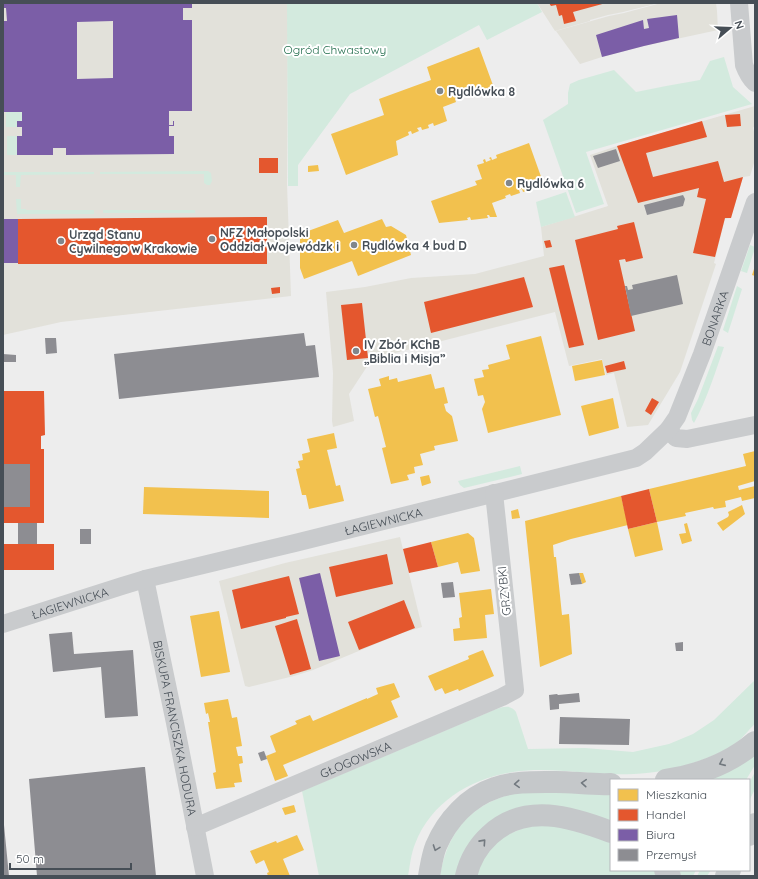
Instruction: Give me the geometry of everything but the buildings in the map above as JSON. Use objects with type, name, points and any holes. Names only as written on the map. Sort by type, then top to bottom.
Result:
[{"type":"main road","points":[[671,779],[705,771],[728,761],[746,750],[755,742]]},
{"type":"main road","points":[[429,876],[436,847],[452,818],[465,804],[483,793],[496,787],[510,784],[556,782],[610,784]]},
{"type":"main road","points":[[466,876],[474,853],[480,845],[492,832],[508,822],[517,819],[536,815],[549,815],[573,819],[610,832]]},
{"type":"main road","points":[[750,833],[755,824]]},
{"type":"street","points":[[739,3],[744,65],[746,72],[755,83]]},
{"type":"street","name":"BONARKA","points":[[668,430],[678,418],[690,387],[755,202]]},
{"type":"street","points":[[668,430],[676,438],[687,439],[755,425]]},
{"type":"street","name":"ŁAGIEWNICKA","points":[[3,624],[145,579],[288,545],[636,458],[645,452],[668,430]]},
{"type":"street","name":"GRZYBKI","points":[[494,493],[515,690]]},
{"type":"street","name":"BISKUPA FRANCISZKA HODURA","points":[[145,579],[206,876]]},
{"type":"street","name":"GŁOGOWSKA","points":[[195,827],[502,697],[515,690]]},
{"type":"shaded area","points":[[3,3],[288,3],[287,184],[291,296],[61,322],[3,335]]},
{"type":"shaded area","points":[[537,3],[659,3],[608,15],[555,31]]},
{"type":"shaded area","points":[[661,3],[716,3],[718,30],[644,46],[580,64],[556,31],[609,16]]},
{"type":"shaded area","points":[[755,106],[755,125],[753,128],[755,135],[755,160],[750,176],[743,177],[731,218],[725,219],[714,263],[716,264],[680,372],[648,425],[627,427],[614,373],[606,375],[602,359],[569,366],[555,312],[372,359],[349,394],[354,421],[333,427],[333,373],[326,292],[365,287],[411,278],[475,274],[544,256],[541,227],[608,206],[590,155]]},
{"type":"shaded area","points":[[400,537],[422,627],[402,633],[313,670],[249,687],[245,686],[219,581],[285,563]]},
{"type":"green space","name":"Ogród Chwastowy","points":[[287,3],[537,3],[542,12],[487,40],[479,25],[350,94],[298,165],[298,186],[288,186]]},
{"type":"green space","points":[[724,57],[733,87],[752,104],[586,152],[604,204],[576,213],[543,120],[568,104],[570,84],[614,70],[636,92],[700,80],[710,61]]},
{"type":"green space","points":[[6,112],[22,112],[22,121],[17,121],[17,127],[6,127]]},
{"type":"green space","points":[[7,136],[17,136],[17,155],[7,155]]},
{"type":"green space","points":[[208,171],[211,173],[212,181],[210,185],[204,183],[204,174],[100,174],[100,172]]},
{"type":"green space","points":[[3,172],[94,172],[94,174],[21,175],[20,187],[16,187],[16,175],[3,175]]},
{"type":"green space","points":[[566,192],[575,217],[541,227],[536,202]]},
{"type":"green space","points":[[16,199],[21,199],[21,209],[26,210],[94,210],[94,214],[17,214]]},
{"type":"green space","points":[[103,210],[195,210],[195,213],[103,213]]},
{"type":"green space","points":[[750,245],[755,248],[747,273],[741,271]]},
{"type":"green space","points":[[737,286],[742,289],[728,333],[723,330]]},
{"type":"green space","points":[[718,346],[724,347],[707,395],[694,423],[691,413],[698,399]]},
{"type":"green space","points":[[520,466],[522,474],[464,488],[458,481]]},
{"type":"green space","points":[[755,680],[755,723],[740,740],[721,752],[679,767],[656,772],[609,774],[559,770],[534,770],[515,772],[479,781],[463,789],[435,812],[424,827],[415,844],[408,876],[319,876],[302,791],[503,707],[510,707],[516,712],[528,749],[585,748],[633,752],[669,744],[693,734],[714,720]]},
{"type":"green space","points":[[755,754],[755,765],[747,779],[705,779]]},
{"type":"green space","points":[[755,772],[755,789],[750,799],[750,781]]},
{"type":"green space","points":[[524,791],[610,793],[610,821],[498,816],[484,826],[456,876],[440,876],[442,865],[450,843],[461,825],[478,809],[505,796]]},
{"type":"green space","points":[[540,821],[610,840],[610,871],[656,871],[660,876],[472,876],[490,842]]},
{"type":"green space","points":[[678,871],[696,871],[693,876],[680,876]]},
{"type":"green space","points":[[700,871],[710,871],[707,876],[697,876]]},
{"type":"place","name":"Rydlówka 8","points":[[440,91]]},
{"type":"place","name":"Rydlówka 6","points":[[509,183]]},
{"type":"place","name":"NFZ Małopolski Oddział Wojewódzk i","points":[[212,239]]},
{"type":"place","name":"Urząd Stanu Cywilnego w Krakowie","points":[[61,241]]},
{"type":"place","name":"Rydlówka 4 bud D","points":[[354,245]]},
{"type":"place","name":"IV Zbór KChB „Biblia i Misja”","points":[[356,351]]}]
